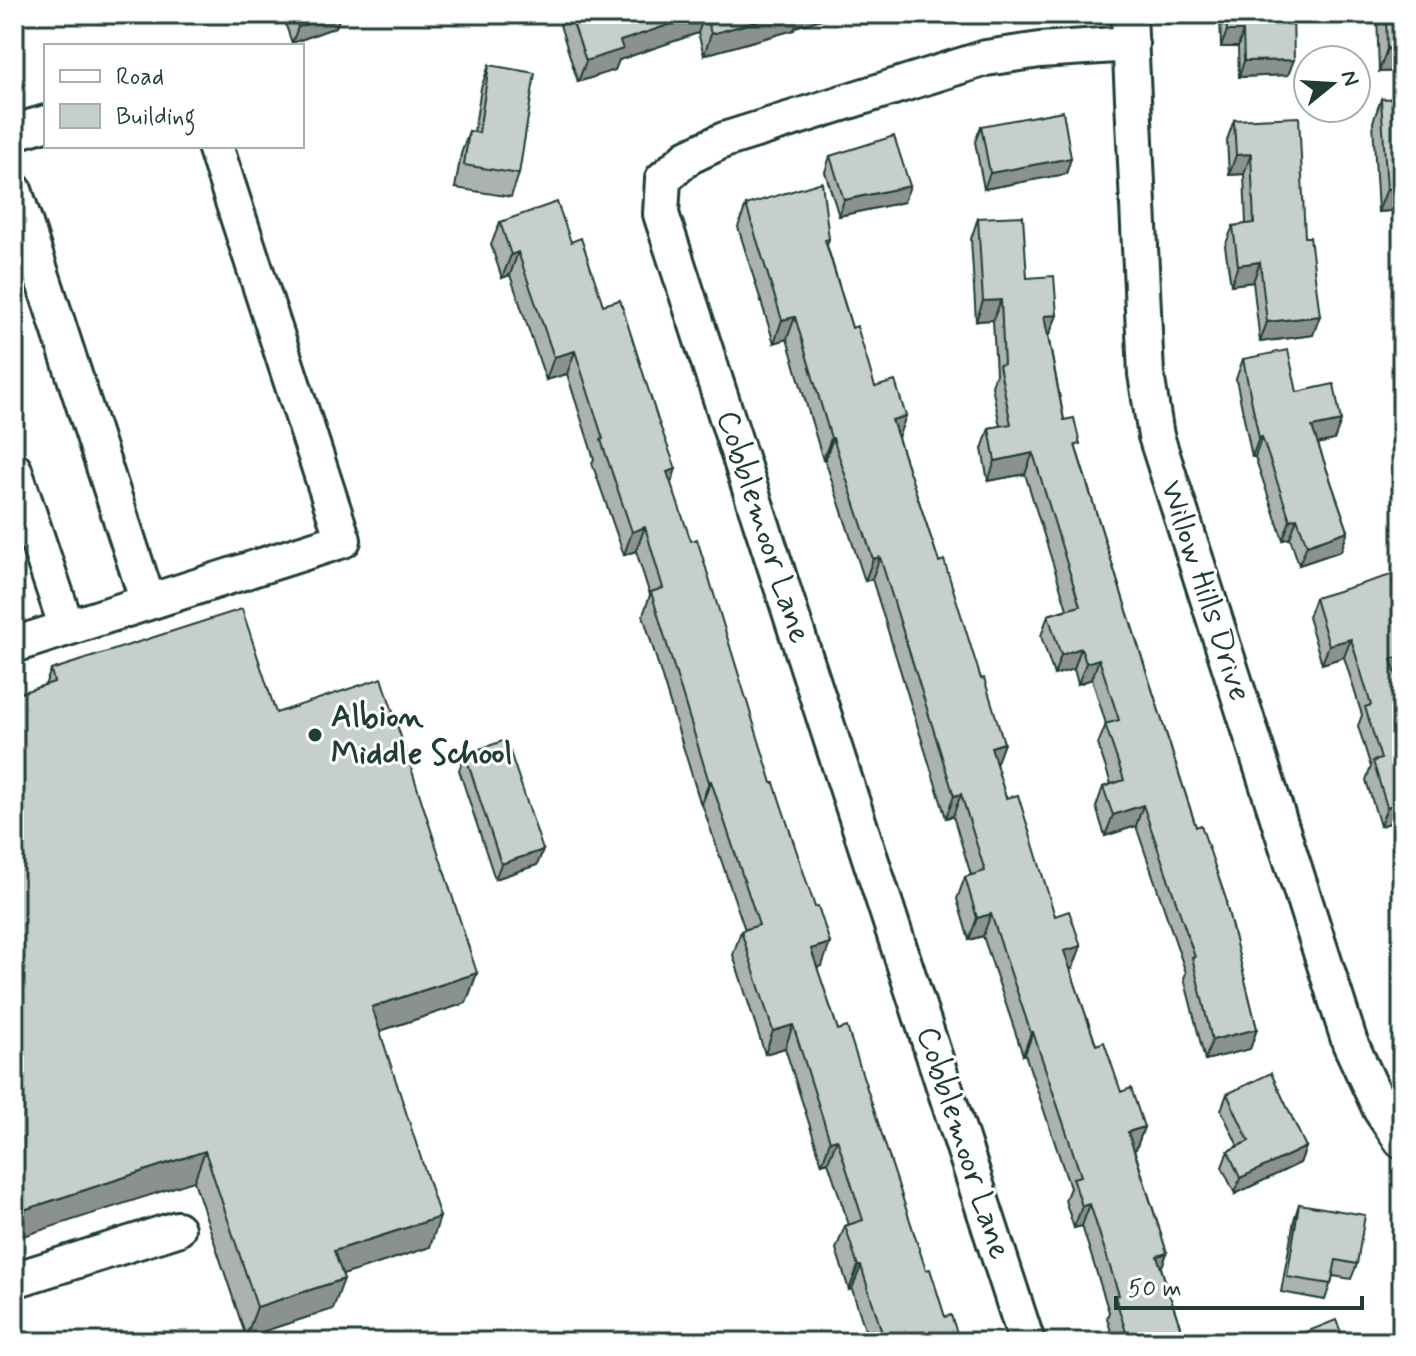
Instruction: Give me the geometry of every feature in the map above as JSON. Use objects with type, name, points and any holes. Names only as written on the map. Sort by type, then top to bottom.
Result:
[{"type":"street","name":"Willow Hills Drive","points":[[1130,29],[1146,374],[1156,436],[1350,1043],[1381,1110],[1402,1141]]},
{"type":"street","name":"Cobblemoor Lane","points":[[1027,1342],[661,214],[663,179],[688,157],[724,140],[986,58],[1040,50],[1130,29]]},
{"type":"street","points":[[14,132],[44,124]]},
{"type":"street","points":[[14,645],[343,540],[216,148]]},
{"type":"street","points":[[14,190],[148,602]]},
{"type":"street","points":[[14,470],[67,628]]},
{"type":"street","points":[[14,1280],[177,1229]]},
{"type":"building","points":[[293,14],[335,14],[298,27]]},
{"type":"building","points":[[570,14],[701,14],[620,41],[623,49],[586,61]]},
{"type":"building","points":[[706,14],[784,14],[711,34]]},
{"type":"building","points":[[1226,14],[1293,14],[1292,60],[1244,61],[1243,31],[1227,31]]},
{"type":"building","points":[[1386,14],[1402,14],[1402,48],[1387,49]]},
{"type":"building","points":[[489,65],[535,73],[519,174],[464,165],[469,131],[479,133]]},
{"type":"building","points":[[1402,98],[1402,188],[1387,189],[1381,99]]},
{"type":"building","points":[[1063,111],[1071,158],[990,173],[981,126]]},
{"type":"building","points":[[1292,117],[1292,124],[1299,124],[1305,237],[1310,237],[1320,316],[1267,322],[1260,262],[1238,265],[1233,226],[1254,223],[1251,154],[1236,155],[1234,120]]},
{"type":"building","points":[[894,136],[910,186],[844,200],[830,156]]},
{"type":"building","points":[[822,182],[829,239],[825,240],[852,328],[857,326],[875,387],[895,381],[906,416],[892,420],[939,562],[944,560],[1004,743],[991,747],[1006,798],[1018,795],[1055,916],[1069,911],[1081,946],[1064,951],[1096,1045],[1104,1042],[1121,1092],[1131,1088],[1144,1127],[1128,1132],[1167,1253],[1157,1256],[1185,1342],[1129,1342],[1115,1296],[1119,1295],[1090,1204],[1082,1206],[1073,1178],[1081,1176],[991,914],[977,918],[965,877],[985,871],[961,794],[954,796],[880,557],[873,559],[831,438],[795,317],[782,320],[746,205]]},
{"type":"building","points":[[557,202],[571,242],[581,238],[603,305],[620,300],[676,469],[667,472],[691,541],[697,539],[772,783],[830,943],[811,949],[838,1030],[847,1027],[926,1270],[930,1269],[945,1317],[951,1315],[960,1342],[885,1342],[845,1226],[863,1220],[837,1139],[830,1141],[793,1025],[773,1031],[741,931],[759,925],[709,782],[651,592],[663,588],[645,527],[632,532],[575,351],[554,357],[518,252],[511,255],[500,222]]},
{"type":"building","points":[[1023,216],[1027,278],[1054,276],[1057,315],[1044,316],[1064,420],[1074,418],[1080,444],[1075,445],[1120,589],[1196,827],[1201,825],[1227,902],[1257,1029],[1212,1040],[1192,957],[1195,957],[1143,805],[1113,815],[1103,787],[1124,780],[1105,724],[1119,720],[1099,659],[1086,663],[1081,648],[1061,655],[1048,615],[1080,606],[1033,453],[995,461],[989,428],[1011,424],[999,365],[1004,364],[1001,300],[983,301],[978,218]]},
{"type":"building","points":[[1288,350],[1297,392],[1334,384],[1341,421],[1312,427],[1348,531],[1307,545],[1297,518],[1290,520],[1262,437],[1259,438],[1243,359]]},
{"type":"building","points":[[1401,572],[1402,655],[1391,659],[1402,694],[1402,811],[1399,803],[1387,807],[1373,761],[1381,759],[1365,707],[1371,705],[1351,639],[1329,645],[1315,598]]},
{"type":"building","points":[[242,609],[276,713],[382,678],[477,973],[372,1007],[440,1217],[334,1251],[344,1279],[257,1307],[205,1151],[14,1213],[14,695],[54,682],[51,670]]},
{"type":"building","points":[[506,740],[543,850],[501,864],[465,754]]},
{"type":"building","points":[[1271,1073],[1306,1147],[1240,1178],[1228,1151],[1249,1141],[1227,1094]]},
{"type":"building","points":[[1299,1204],[1365,1215],[1357,1264],[1336,1260],[1331,1284],[1287,1277]]},
{"type":"building","points":[[1336,1320],[1345,1342],[1286,1340]]},
{"type":"place","name":"Albion Middle School","points":[[315,735]]}]
